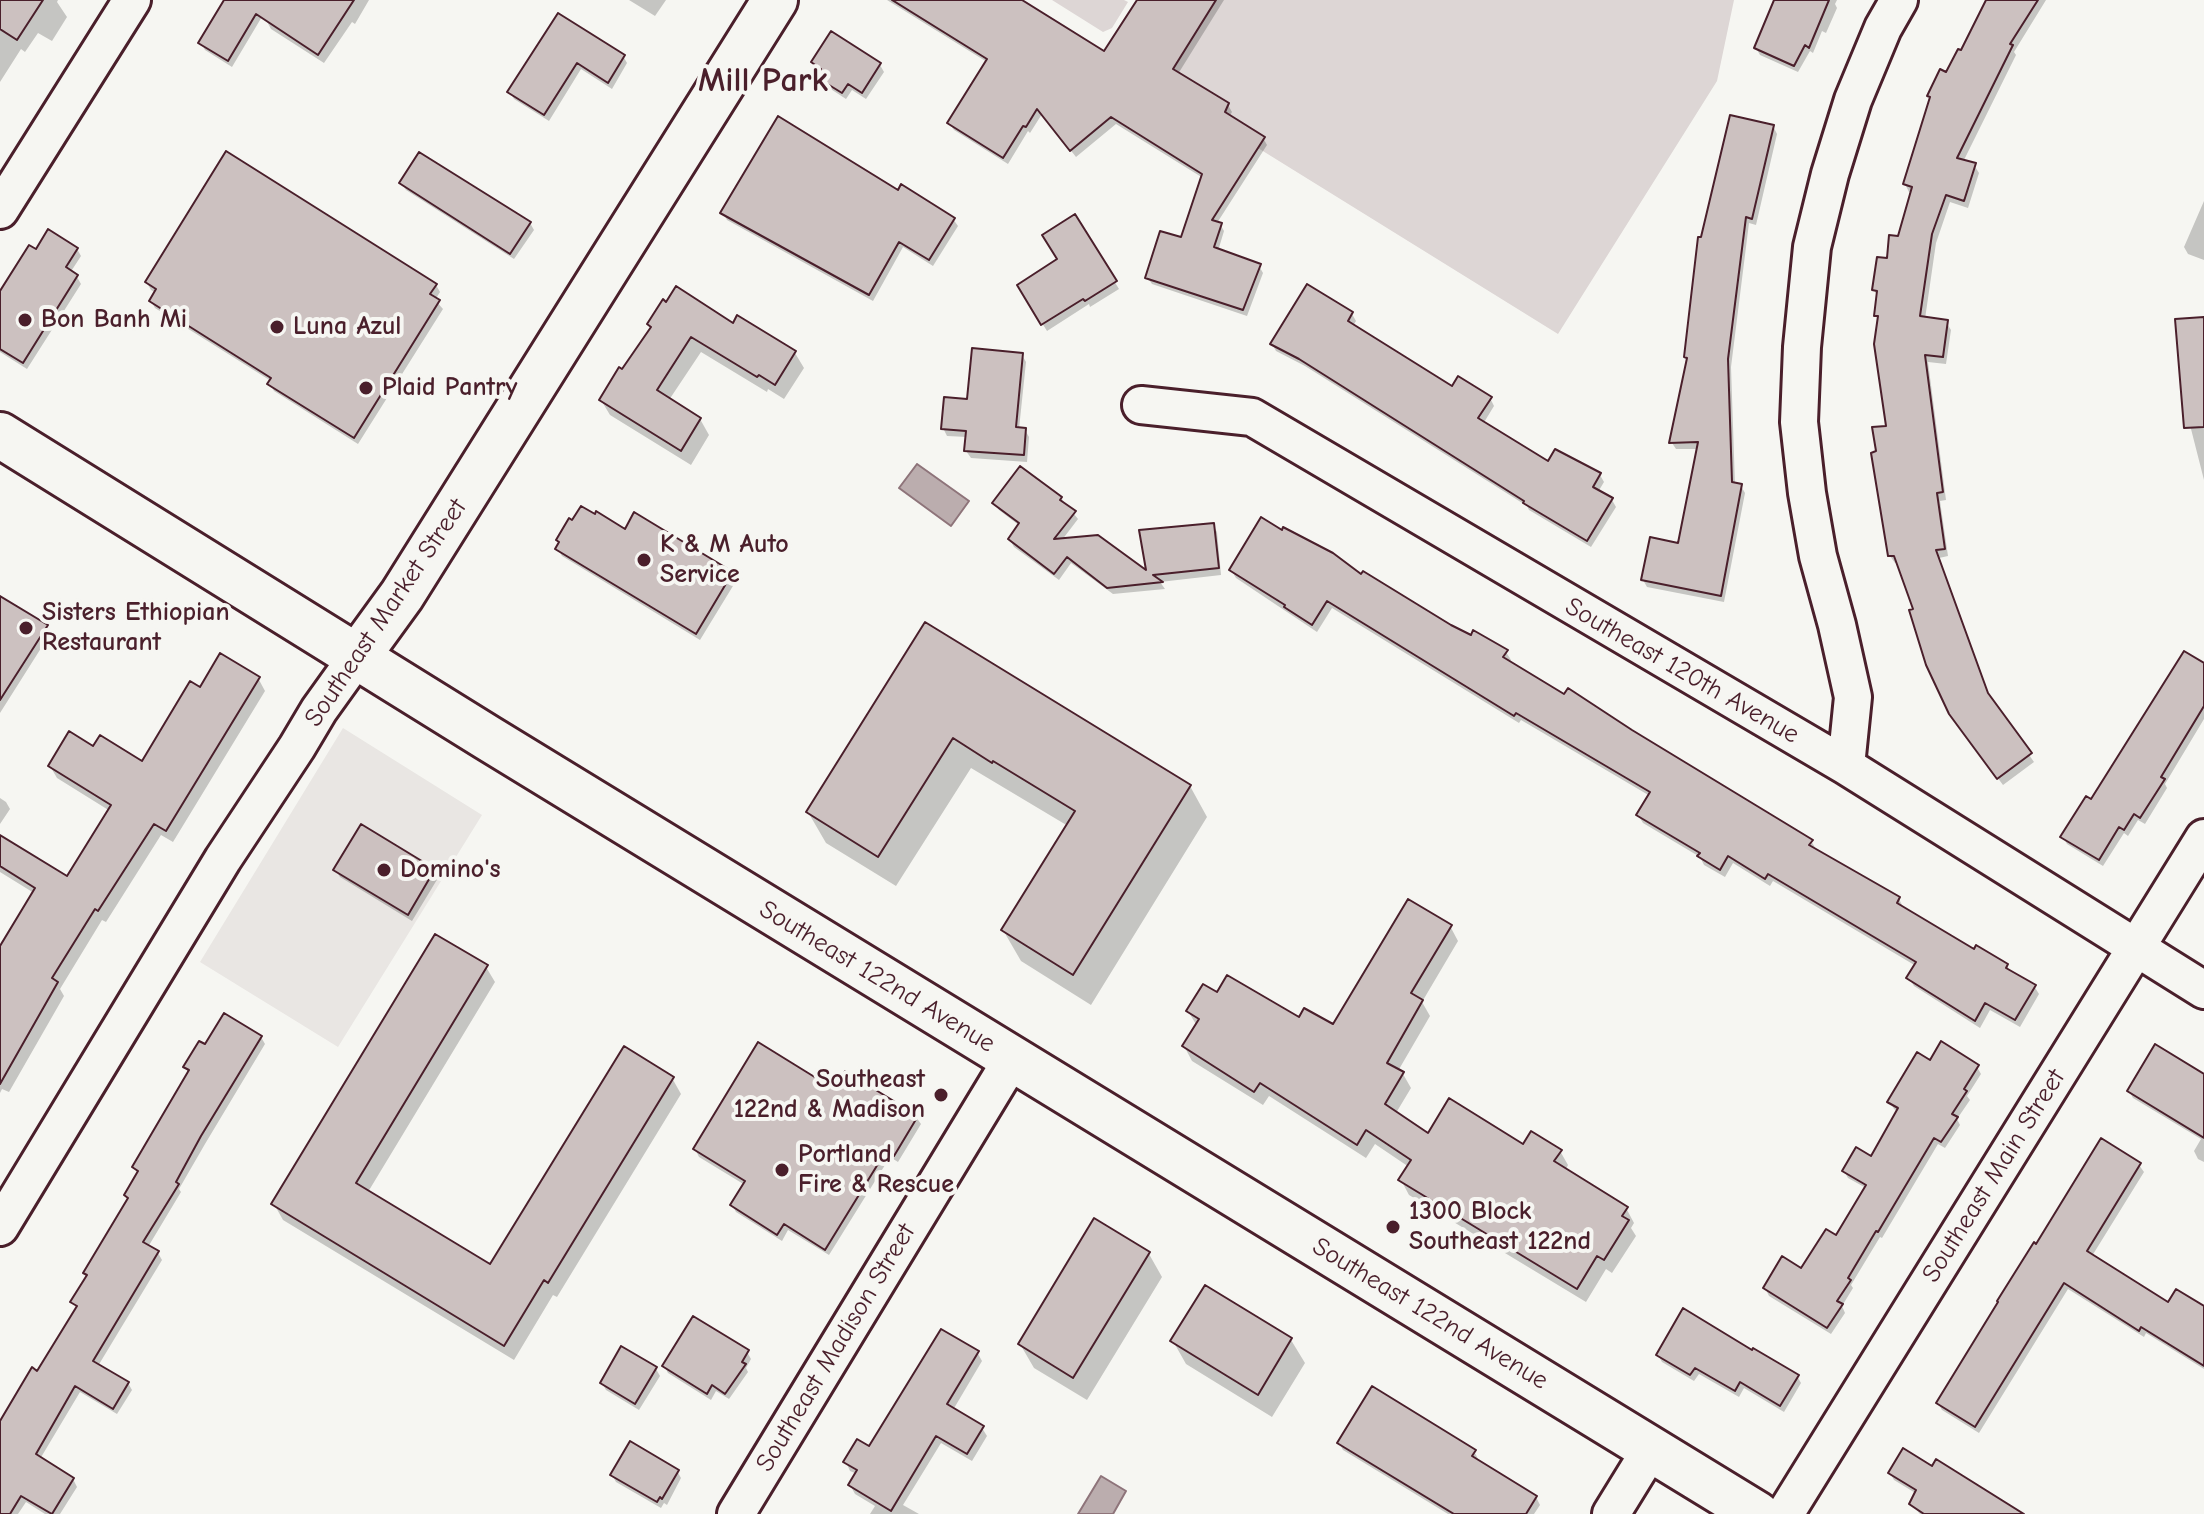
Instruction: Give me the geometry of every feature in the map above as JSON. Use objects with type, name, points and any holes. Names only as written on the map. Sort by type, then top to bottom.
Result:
[{"type":"main road","name":"Southeast Market Street","points":[[357,657],[402,595],[775,0]]},
{"type":"main road","name":"Southeast 122nd Avenue","points":[[0,435],[1757,1514]]},
{"type":"street","points":[[0,210],[132,0]]},
{"type":"street","points":[[1846,766],[1853,697],[1818,556],[1807,493],[1799,422],[1802,347],[1812,247],[1830,174],[1853,100],[1883,28],[1899,0]]},
{"type":"street","name":"Southeast 120th Avenue","points":[[1141,405],[1252,417],[1846,766],[2204,990]]},
{"type":"street","name":"Southeast Market Street","points":[[0,1227],[223,859],[357,657]]},
{"type":"street","name":"Southeast Main Street","points":[[1785,1514],[2204,838]]},
{"type":"street","name":"Southeast Madison Street","points":[[736,1514],[1012,1059]]},
{"type":"street","points":[[1611,1514],[1651,1449]]},
{"type":"shaded area","points":[[1052,0],[1128,2],[1112,28],[1103,32]]},
{"type":"shaded area","points":[[1216,0],[1734,0],[1717,81],[1558,334],[1258,148],[1264,136],[1225,112],[1229,103],[1173,69]]},
{"type":"shaded area","points":[[917,464],[969,501],[951,526],[899,488]]},
{"type":"shaded area","points":[[343,728],[482,815],[338,1047],[200,962]]},
{"type":"shaded area","points":[[1101,1476],[1126,1491],[1113,1514],[1078,1514]]},
{"type":"building","points":[[0,0],[43,0],[17,40],[0,29]]},
{"type":"building","points":[[224,0],[354,0],[318,55],[256,14],[228,61],[198,43]]},
{"type":"building","points":[[892,0],[1022,0],[1104,51],[1137,0],[1216,0],[1173,69],[1229,103],[1225,112],[1265,137],[1212,220],[1222,223],[1214,247],[1261,264],[1243,310],[1145,278],[1160,231],[1181,237],[1202,174],[1111,117],[1070,151],[1037,109],[1003,158],[947,123],[987,59]]},
{"type":"building","points":[[1774,0],[1829,0],[1809,48],[1805,45],[1794,66],[1754,48]]},
{"type":"building","points":[[1986,0],[2038,0],[2010,44],[2013,45],[1957,158],[1976,163],[1964,201],[1946,195],[1932,234],[1920,316],[1948,320],[1943,357],[1925,355],[1943,492],[1937,493],[1945,549],[1936,550],[1988,693],[2032,753],[1997,779],[1949,714],[1926,665],[1909,610],[1913,609],[1894,556],[1888,556],[1871,453],[1876,451],[1872,427],[1886,426],[1874,344],[1878,316],[1874,316],[1877,291],[1872,290],[1877,257],[1887,258],[1889,235],[1898,236],[1912,187],[1903,184],[1930,97],[1927,96],[1940,69],[1946,72],[1958,49],[1961,50]]},
{"type":"building","points":[[558,13],[625,55],[608,83],[577,63],[544,115],[507,92]]},
{"type":"building","points":[[831,31],[881,63],[862,93],[848,84],[842,93],[816,77],[821,69],[811,62]]},
{"type":"building","points":[[1730,115],[1774,125],[1752,219],[1746,217],[1728,359],[1732,482],[1742,484],[1721,596],[1641,580],[1650,537],[1678,543],[1698,442],[1669,443],[1687,358],[1684,357],[1698,237],[1701,237]]},
{"type":"building","points":[[778,116],[898,190],[901,184],[955,218],[929,260],[899,242],[869,295],[720,213]]},
{"type":"building","points":[[226,151],[437,284],[430,294],[440,300],[354,438],[267,384],[271,378],[149,301],[156,289],[145,282]]},
{"type":"building","points":[[419,152],[531,222],[510,254],[399,183]]},
{"type":"building","points":[[1075,214],[1117,281],[1041,325],[1017,285],[1057,259],[1042,235]]},
{"type":"building","name":"Bon Banh Mi","points":[[48,229],[78,248],[66,267],[78,275],[23,363],[0,349],[0,291],[29,245],[36,249]]},
{"type":"building","points":[[1307,284],[1353,312],[1348,321],[1452,386],[1458,376],[1492,397],[1478,418],[1548,461],[1555,449],[1601,473],[1593,487],[1613,498],[1587,541],[1299,359],[1270,344]]},
{"type":"building","points":[[676,286],[733,323],[737,315],[796,351],[775,385],[691,337],[657,390],[701,418],[681,451],[599,400],[619,367],[622,369],[651,327],[647,324],[663,299],[666,302]]},
{"type":"building","points":[[2204,317],[2204,427],[2184,428],[2175,319]]},
{"type":"building","points":[[972,348],[1023,353],[1016,427],[1026,428],[1024,455],[964,451],[966,431],[941,429],[944,397],[967,399]]},
{"type":"building","points":[[1020,466],[1076,511],[1054,539],[1098,535],[1146,570],[1139,530],[1214,523],[1219,568],[1153,575],[1163,582],[1107,588],[1067,557],[1054,574],[1008,539],[1019,523],[992,503]]},
{"type":"building","name":"K & M Auto Service","points":[[581,506],[595,514],[596,511],[625,529],[634,512],[733,572],[696,634],[555,549],[559,542],[556,540],[569,518],[572,520]]},
{"type":"building","points":[[1261,517],[1333,553],[1361,574],[1363,571],[1451,625],[1471,635],[1473,630],[1508,650],[1503,657],[1564,694],[1568,688],[1813,840],[1809,845],[1900,897],[1897,903],[1974,949],[1976,945],[2008,964],[2006,968],[2036,985],[2015,1020],[1985,1003],[1975,1021],[1906,978],[1916,962],[1768,874],[1765,879],[1728,856],[1720,870],[1697,856],[1700,853],[1636,815],[1650,792],[1516,713],[1514,716],[1327,601],[1312,625],[1284,607],[1229,570]]},
{"type":"building","points":[[0,596],[48,625],[0,700]]},
{"type":"building","points":[[925,622],[1191,785],[1073,975],[1001,930],[1075,811],[953,738],[878,857],[806,812]]},
{"type":"building","points":[[2184,651],[2204,663],[2204,706],[2140,818],[2134,814],[2124,830],[2119,827],[2099,860],[2060,837],[2086,796],[2091,799]]},
{"type":"building","points":[[220,653],[260,677],[166,831],[154,824],[98,911],[95,909],[52,978],[58,982],[0,1084],[0,946],[35,888],[0,866],[0,835],[67,876],[111,805],[48,766],[69,731],[93,746],[100,735],[142,761],[190,681],[200,687]]},
{"type":"building","name":"Domino's","points":[[361,824],[435,869],[408,915],[333,870]]},
{"type":"building","points":[[1408,899],[1452,925],[1411,993],[1423,1000],[1387,1063],[1404,1072],[1385,1104],[1428,1133],[1449,1098],[1523,1144],[1531,1131],[1562,1150],[1554,1161],[1628,1207],[1622,1216],[1629,1220],[1604,1260],[1597,1256],[1577,1289],[1398,1180],[1411,1160],[1366,1130],[1357,1145],[1260,1083],[1254,1092],[1182,1046],[1199,1019],[1186,1011],[1203,984],[1217,992],[1227,975],[1299,1017],[1304,1008],[1333,1024]]},
{"type":"building","points":[[435,934],[488,965],[356,1183],[490,1264],[624,1046],[674,1077],[548,1283],[544,1280],[504,1346],[271,1204]]},
{"type":"building","points":[[224,1013],[262,1036],[201,1136],[176,1182],[179,1184],[143,1242],[159,1251],[93,1361],[129,1382],[113,1409],[75,1386],[36,1454],[74,1478],[52,1514],[21,1496],[10,1514],[0,1514],[0,1421],[32,1367],[37,1371],[77,1306],[70,1302],[87,1275],[83,1273],[128,1198],[124,1195],[138,1171],[132,1167],[189,1070],[183,1067],[199,1041],[205,1044]]},
{"type":"building","points":[[1941,1041],[1979,1065],[1952,1114],[1958,1117],[1941,1142],[1934,1138],[1876,1231],[1848,1278],[1851,1280],[1837,1301],[1843,1304],[1827,1328],[1763,1288],[1782,1256],[1801,1268],[1826,1229],[1836,1235],[1866,1185],[1842,1171],[1856,1147],[1871,1156],[1898,1108],[1887,1102],[1917,1052],[1930,1060]]},
{"type":"building","points":[[758,1042],[834,1089],[845,1071],[918,1116],[894,1156],[886,1151],[825,1250],[784,1224],[777,1235],[730,1205],[745,1181],[693,1149]]},
{"type":"building","points":[[2155,1044],[2204,1074],[2204,1138],[2127,1091]]},
{"type":"building","points":[[2101,1138],[2141,1163],[2087,1251],[2168,1302],[2176,1289],[2204,1306],[2204,1366],[2141,1327],[2139,1331],[2064,1283],[1975,1427],[1936,1403]]},
{"type":"building","points":[[1094,1218],[1150,1252],[1073,1378],[1018,1344]]},
{"type":"building","points":[[1205,1285],[1292,1338],[1258,1395],[1170,1341]]},
{"type":"building","points":[[1683,1308],[1799,1375],[1780,1406],[1740,1382],[1735,1391],[1695,1368],[1690,1375],[1656,1355]]},
{"type":"building","points":[[693,1316],[749,1350],[742,1362],[746,1364],[725,1394],[712,1385],[707,1394],[662,1366]]},
{"type":"building","points":[[941,1329],[979,1351],[947,1404],[984,1426],[967,1454],[936,1436],[891,1511],[848,1485],[857,1470],[843,1462],[857,1439],[869,1446]]},
{"type":"building","points":[[621,1346],[657,1367],[635,1404],[600,1383]]},
{"type":"building","points":[[1372,1386],[1476,1450],[1472,1456],[1537,1496],[1526,1514],[1454,1514],[1337,1443]]},
{"type":"building","points":[[630,1441],[679,1470],[662,1499],[660,1497],[657,1502],[610,1475]]},
{"type":"building","points":[[1903,1448],[1932,1466],[1936,1459],[2024,1514],[1924,1514],[1909,1504],[1916,1490],[1888,1473]]},
{"type":"place","name":"Bon Banh Mi","points":[[25,320]]},
{"type":"place","name":"Luna Azul","points":[[277,327]]},
{"type":"place","name":"Plaid Pantry","points":[[366,388]]},
{"type":"place","name":"K & M Auto Service","points":[[644,560]]},
{"type":"place","name":"Sisters Ethiopian Restaurant","points":[[26,628]]},
{"type":"place","name":"Domino's","points":[[384,870]]},
{"type":"place","name":"Southeast 122nd & Madison","points":[[941,1095]]},
{"type":"place","name":"Portland Fire & Rescue","points":[[782,1170]]},
{"type":"place","name":"1300 Block Southeast 122nd","points":[[1393,1227]]},
{"type":"district","name":"Mill Park","points":[[763,81]]}]
